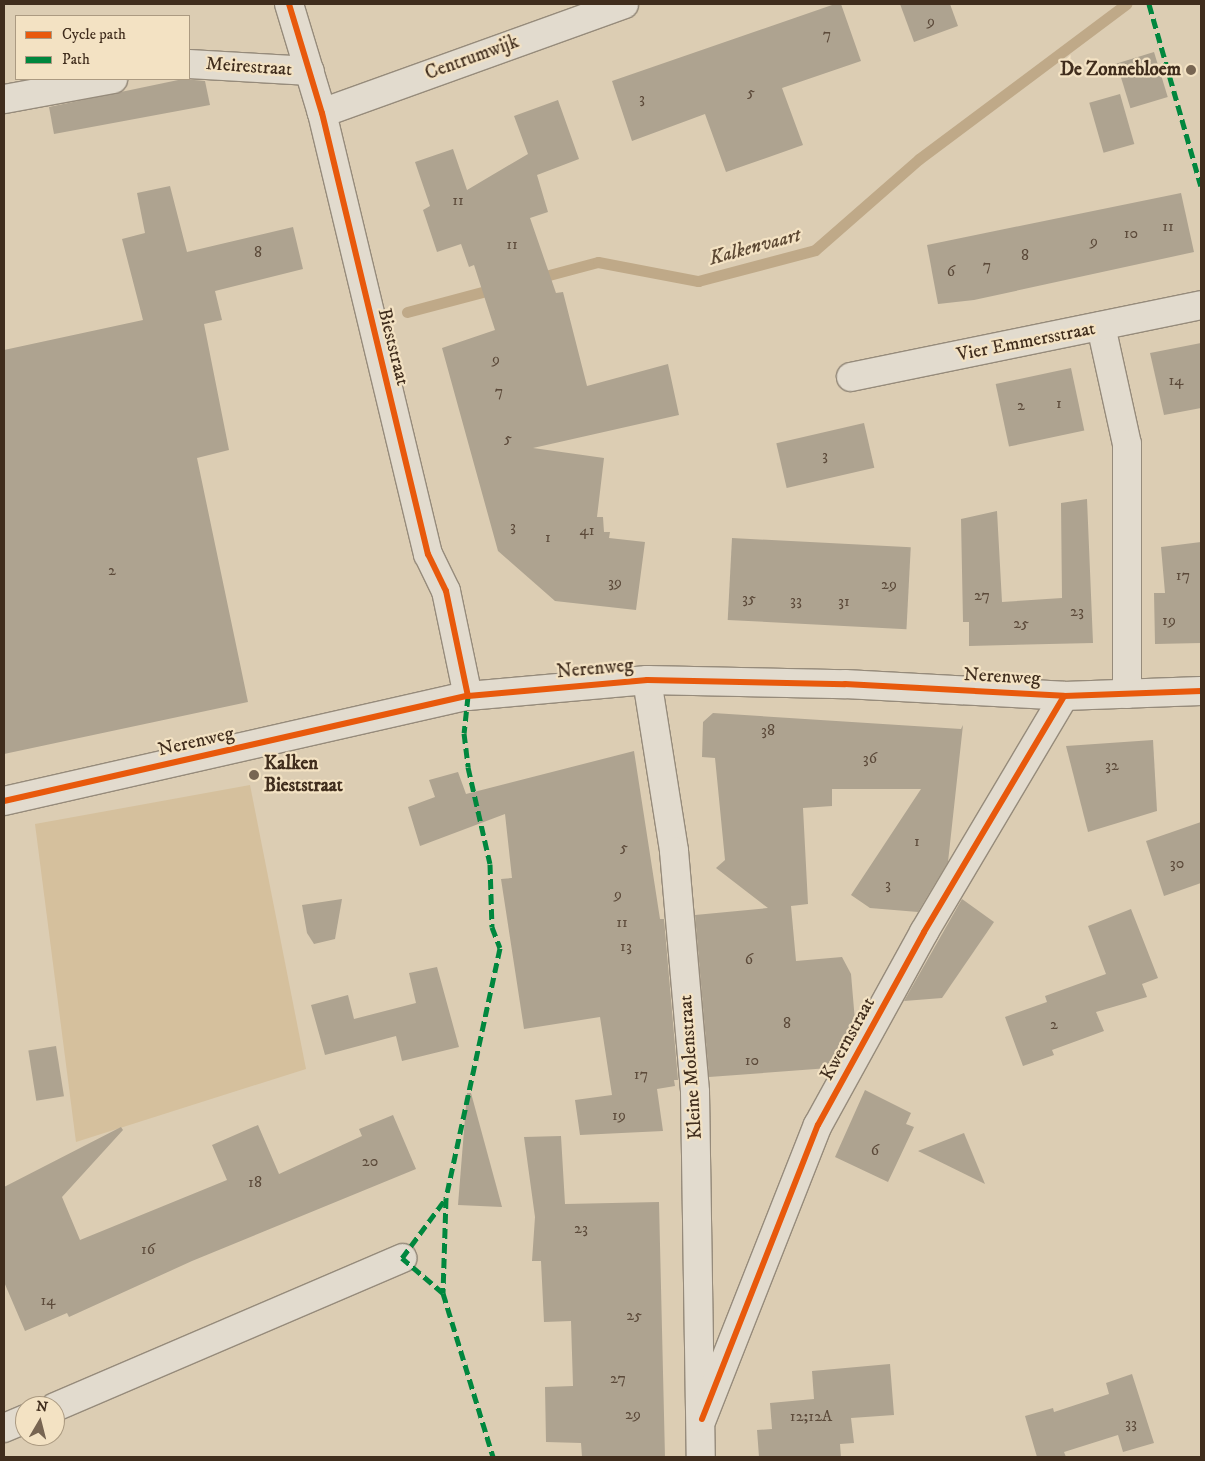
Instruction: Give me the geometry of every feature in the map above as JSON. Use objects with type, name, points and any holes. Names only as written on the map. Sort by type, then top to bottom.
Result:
[{"type":"street","name":"Bieststraat","points":[[289,4],[322,113],[428,554],[446,591],[468,696]]},
{"type":"street","name":"Centrumwijk","points":[[322,113],[624,4]]},
{"type":"street","name":"Meirestraat","points":[[190,64],[310,71]]},
{"type":"street","points":[[4,99],[108,80]]},
{"type":"street","name":"Vier Emmersstraat","points":[[851,377],[1201,305]]},
{"type":"street","points":[[1101,326],[1127,444],[1127,694]]},
{"type":"street","name":"Nerenweg","points":[[4,801],[468,696],[647,680],[845,684],[1064,696],[1201,691]]},
{"type":"street","name":"Kleine Molenstraat","points":[[647,680],[674,851],[694,1092],[702,1457]]},
{"type":"street","name":"Kwernstraat","points":[[702,1419],[818,1126],[924,932],[1064,696]]},
{"type":"street","points":[[65,1403],[402,1258]]},
{"type":"shaded area","points":[[250,785],[306,1069],[76,1142],[35,824]]},
{"type":"building","points":[[835,4],[841,4],[861,61],[782,88],[803,145],[726,172],[705,114],[632,141],[612,81]]},
{"type":"building","points":[[900,4],[950,4],[958,26],[914,42]]},
{"type":"building","points":[[1154,52],[1168,97],[1130,108],[1117,63]]},
{"type":"building","points":[[178,80],[190,80],[205,81],[210,105],[54,134],[49,107]]},
{"type":"building","points":[[1120,94],[1134,144],[1104,153],[1089,103]]},
{"type":"building","points":[[558,100],[579,159],[537,175],[548,212],[530,218],[556,293],[563,292],[587,386],[668,364],[679,415],[533,448],[604,458],[597,517],[603,517],[604,532],[610,532],[609,538],[645,542],[636,610],[555,601],[498,551],[442,348],[495,330],[474,265],[469,267],[461,244],[437,252],[423,210],[430,206],[415,162],[453,149],[467,190],[528,154],[514,116]]},
{"type":"building","points":[[170,186],[187,252],[293,227],[303,269],[215,291],[222,320],[204,324],[229,450],[197,458],[248,702],[4,754],[4,350],[143,320],[122,239],[145,233],[137,193]]},
{"type":"building","points":[[1181,193],[1194,252],[974,300],[938,304],[927,245]]},
{"type":"building","points":[[1201,343],[1201,408],[1164,415],[1150,353]]},
{"type":"building","points":[[1071,368],[1084,431],[1009,447],[996,384]]},
{"type":"building","points":[[864,423],[874,468],[787,488],[776,443]]},
{"type":"building","points":[[1087,499],[1093,643],[969,646],[969,622],[963,622],[961,519],[997,511],[1002,602],[1062,598],[1061,503]]},
{"type":"building","points":[[732,538],[911,547],[906,629],[728,620]]},
{"type":"building","points":[[1201,542],[1201,643],[1155,644],[1154,593],[1165,593],[1161,547]]},
{"type":"building","points":[[713,713],[961,729],[963,725],[948,862],[918,912],[870,908],[851,895],[921,789],[832,789],[832,806],[803,808],[808,904],[791,906],[796,961],[842,957],[851,974],[855,1021],[829,1068],[709,1077],[695,915],[768,908],[716,868],[725,860],[715,758],[702,757],[703,722]]},
{"type":"building","points":[[1153,740],[1157,811],[1088,832],[1066,746]]},
{"type":"building","points":[[634,751],[660,919],[664,919],[678,1080],[674,1080],[675,1086],[657,1089],[663,1131],[580,1135],[575,1100],[612,1095],[600,1017],[524,1029],[501,879],[512,878],[505,814],[420,846],[408,807],[435,797],[429,780],[458,772],[466,794]]},
{"type":"building","points":[[1201,822],[1201,883],[1164,896],[1146,841]]},
{"type":"building","points":[[342,899],[335,939],[314,944],[307,933],[302,905]]},
{"type":"building","points":[[962,899],[994,922],[942,998],[904,1001]]},
{"type":"building","points":[[1131,909],[1158,978],[1142,984],[1147,997],[1096,1012],[1104,1031],[1052,1050],[1054,1055],[1023,1066],[1005,1017],[1047,1002],[1045,996],[1106,974],[1088,926]]},
{"type":"building","points":[[437,967],[459,1047],[402,1061],[396,1036],[325,1055],[311,1005],[348,995],[354,1019],[416,1003],[409,973]]},
{"type":"building","points":[[56,1046],[64,1096],[36,1101],[28,1050]]},
{"type":"building","points":[[865,1090],[911,1113],[906,1124],[914,1127],[888,1182],[835,1157]]},
{"type":"building","points":[[467,1093],[471,1093],[502,1207],[458,1205]]},
{"type":"building","points":[[393,1115],[416,1169],[192,1261],[69,1317],[67,1313],[25,1331],[4,1282],[4,1187],[121,1127],[123,1130],[62,1197],[80,1240],[227,1180],[212,1145],[258,1125],[279,1174],[362,1136],[359,1129]]},
{"type":"building","points":[[964,1133],[985,1184],[918,1151]]},
{"type":"building","points":[[561,1136],[565,1204],[659,1202],[665,1457],[582,1457],[581,1443],[546,1442],[545,1387],[573,1386],[571,1321],[544,1322],[541,1261],[532,1261],[535,1217],[524,1137]]},
{"type":"building","points":[[890,1364],[894,1415],[851,1418],[854,1443],[840,1444],[841,1457],[759,1457],[757,1430],[772,1429],[770,1403],[814,1399],[812,1371]]},
{"type":"building","points":[[1132,1374],[1154,1443],[1123,1452],[1118,1435],[1064,1452],[1066,1457],[1037,1457],[1025,1416],[1053,1408],[1054,1412],[1109,1394],[1106,1383]]},
{"type":"waterway","name":"Kalkenvaart","points":[[534,279],[598,262],[698,281],[815,250],[919,159],[1126,4]]},
{"type":"waterway","name":"Kalkenvaart","points":[[407,312],[497,288]]},
{"type":"marked path","points":[[1149,4],[1201,186]]},
{"type":"marked path","points":[[468,696],[464,733],[468,767],[490,864],[492,927],[500,948],[446,1198],[443,1293],[493,1457]]},
{"type":"marked path","points":[[443,1293],[402,1258],[446,1198]]},
{"type":"cycle path","points":[[289,4],[322,113],[428,554],[446,591],[468,696]]},
{"type":"cycle path","points":[[4,801],[468,696],[647,680],[845,684],[1064,696],[1201,691]]},
{"type":"cycle path","points":[[702,1419],[818,1125],[924,932],[1064,696]]},
{"type":"place","name":"De Zonnebloem","points":[[1191,70]]},
{"type":"place","name":"Kalken Bieststraat","points":[[254,775]]}]
